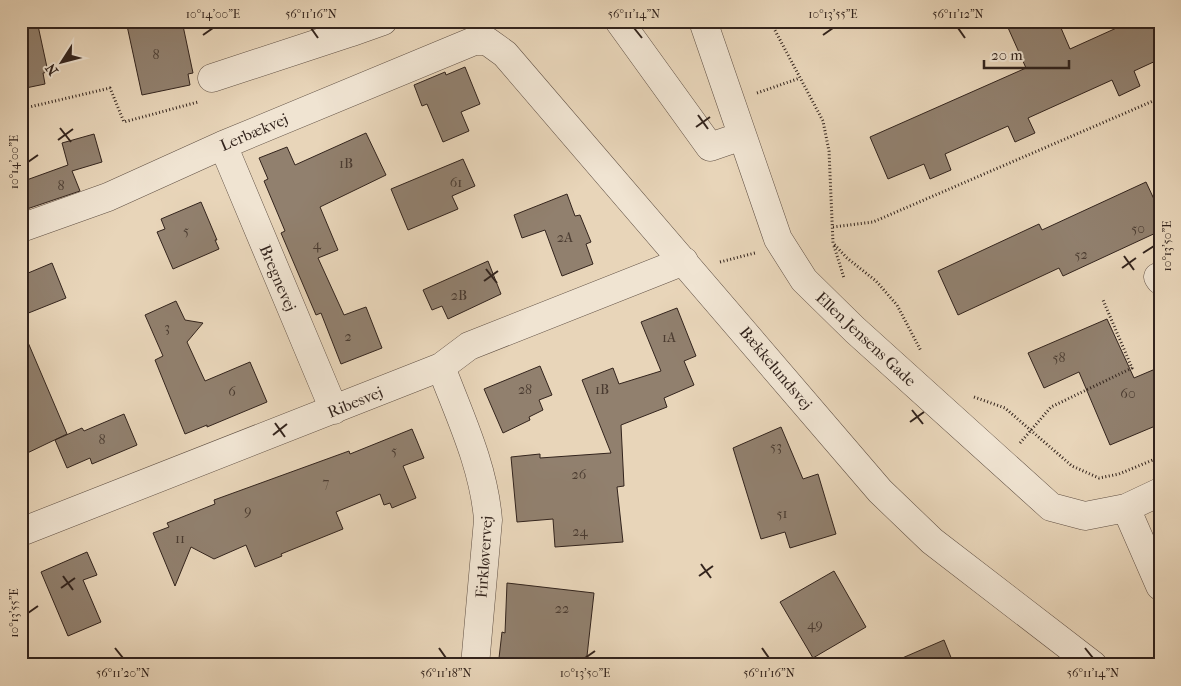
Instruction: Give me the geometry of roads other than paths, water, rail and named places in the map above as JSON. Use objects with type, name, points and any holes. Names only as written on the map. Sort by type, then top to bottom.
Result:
[{"type":"street","points":[[212,78],[350,27],[383,21]]},
{"type":"street","points":[[619,21],[710,147],[742,136]]},
{"type":"street","name":"Ellen Jensens Gade","points":[[702,21],[778,239],[804,280],[845,321],[1051,507],[1085,516],[1126,508],[1160,492]]},
{"type":"street","name":"Lerbækvej","points":[[21,228],[108,197],[223,145],[474,41],[487,41]]},
{"type":"street","name":"Bækkelundsvej","points":[[487,41],[505,54],[880,491],[932,541],[1093,665]]},
{"type":"street","name":"Bregnevej","points":[[223,145],[334,410]]},
{"type":"street","name":"Ribesvej","points":[[21,532],[441,367],[469,346],[688,265]]},
{"type":"street","name":"Firkløvervej","points":[[441,367],[478,467],[486,496],[488,520],[475,665]]},
{"type":"street","points":[[1126,508],[1160,586]]}]
